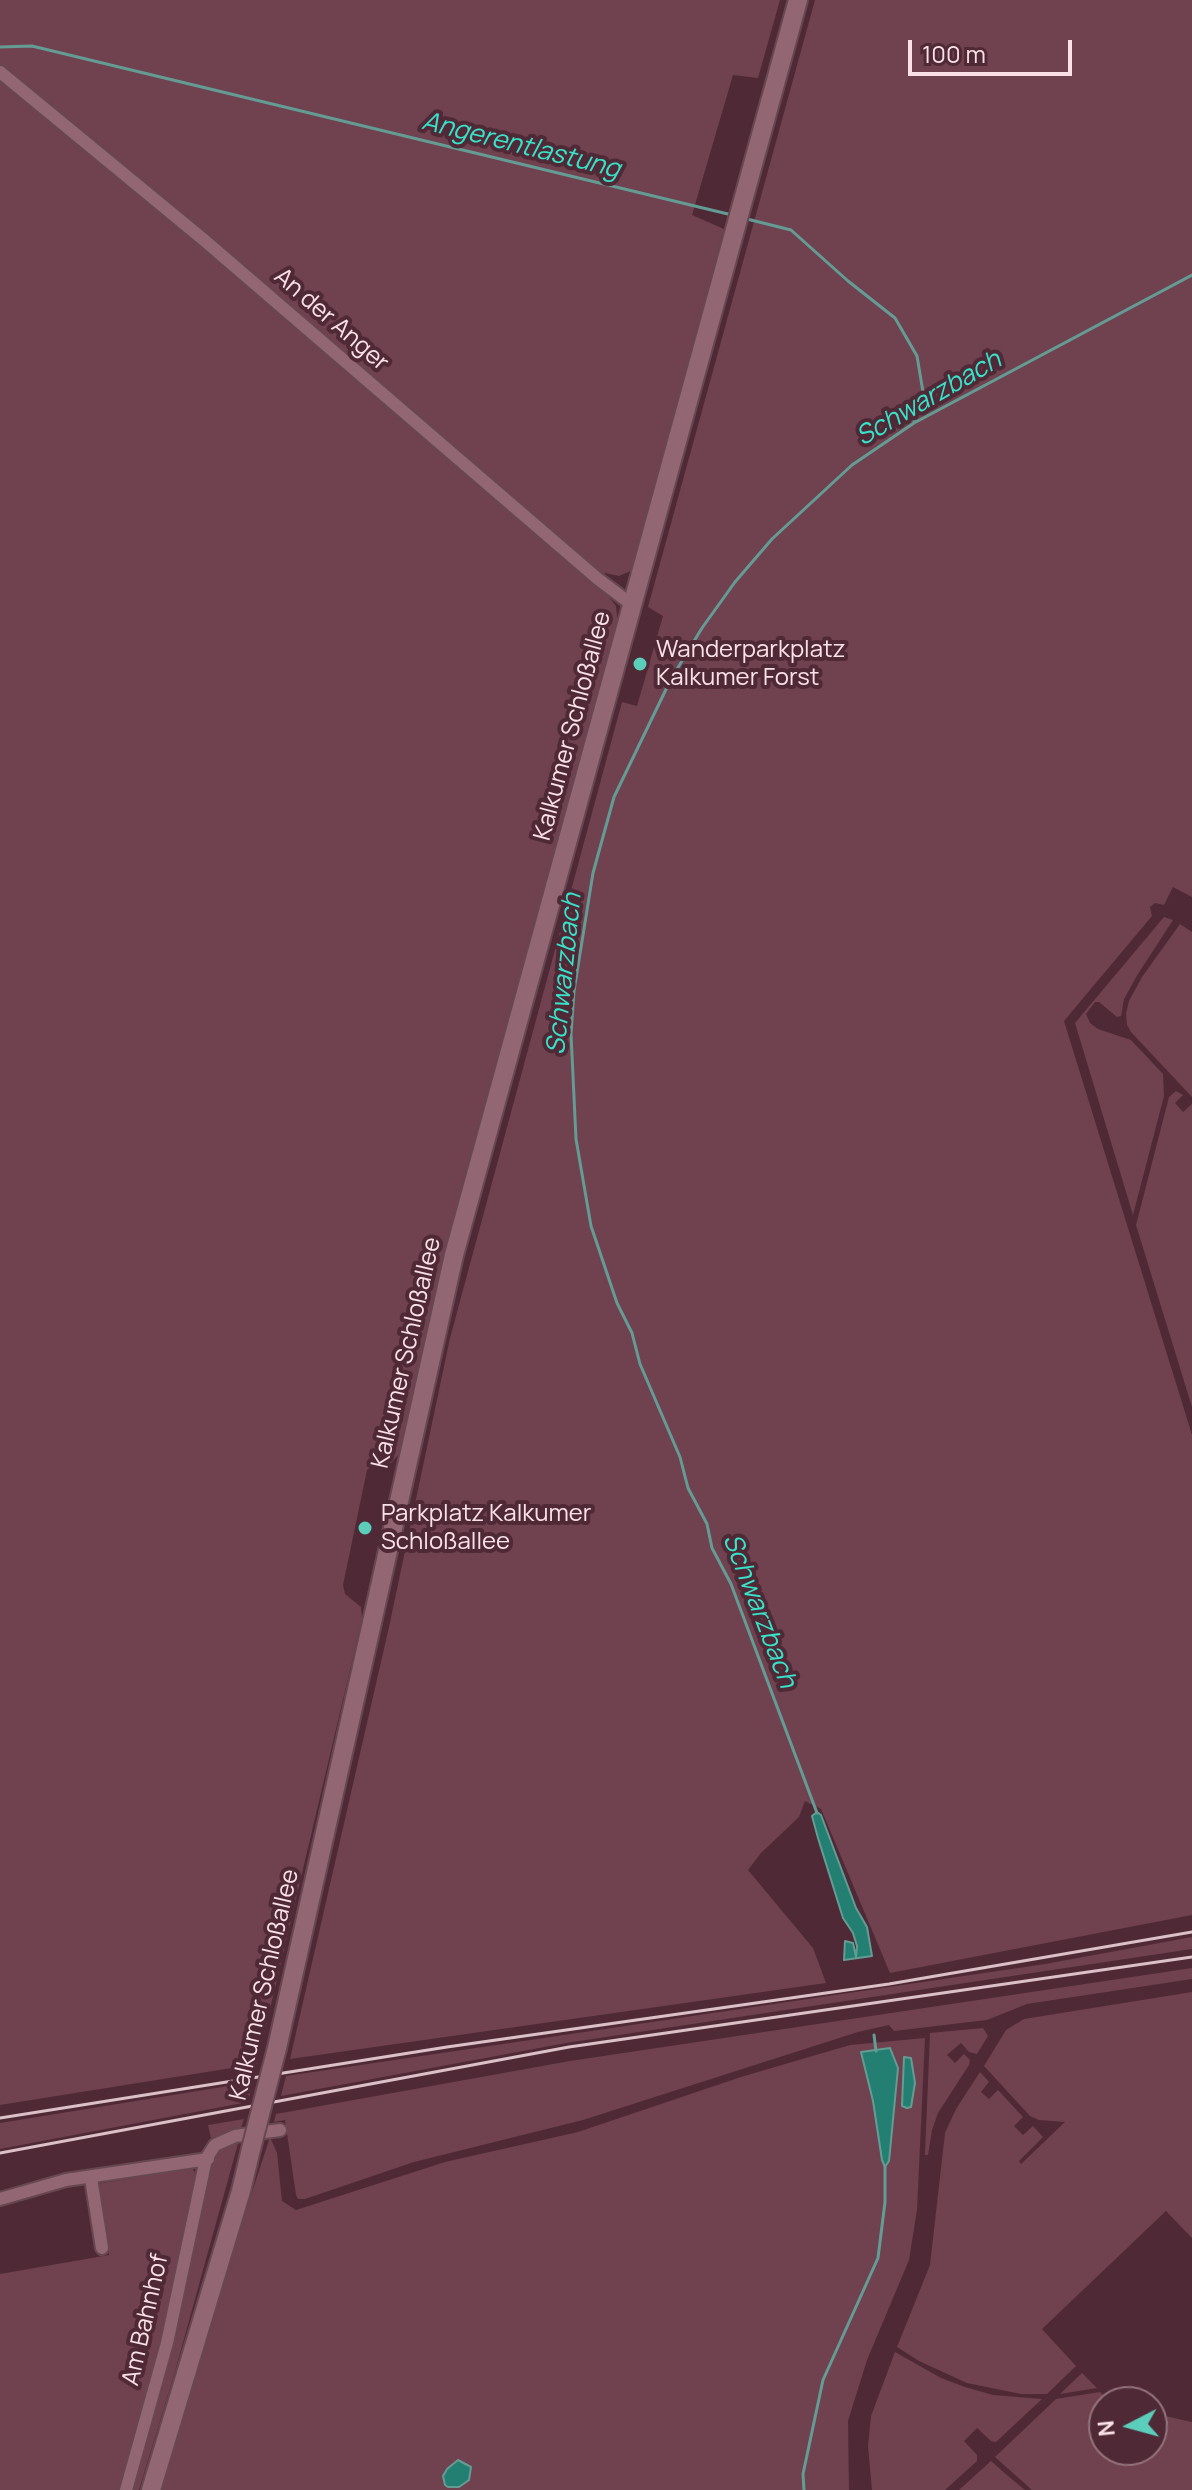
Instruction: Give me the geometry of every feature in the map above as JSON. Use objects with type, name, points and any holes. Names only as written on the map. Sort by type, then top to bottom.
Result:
[{"type":"main road","name":"Kalkumer Schloßallee","points":[[151,2490],[241,2191],[277,2048],[437,1321],[798,0]]},
{"type":"street","name":"An der Anger","points":[[0,72],[192,230],[631,604]]},
{"type":"street","points":[[0,2199],[66,2180],[207,2159],[215,2145],[235,2136],[280,2130]]},
{"type":"street","name":"Am Bahnhof","points":[[126,2490],[167,2343],[207,2159]]},
{"type":"street","points":[[91,2178],[102,2248]]},
{"type":"shaded area","points":[[0,0],[780,0],[758,78],[733,75],[692,215],[724,229],[633,570],[619,576],[605,573],[600,586],[616,606],[618,626],[463,1182],[401,1452],[391,1463],[372,1466],[367,1470],[343,1585],[345,1594],[361,1607],[362,1619],[257,2064],[0,2105]]},
{"type":"shaded area","points":[[815,0],[1192,0],[1192,897],[1173,887],[1164,905],[1155,903],[1150,907],[1152,916],[1064,1021],[1192,1435],[1192,1915],[890,1973],[821,1809],[805,1801],[799,1817],[761,1853],[748,1870],[813,1948],[826,1983],[290,2059],[389,1627],[450,1338],[622,702],[637,706],[663,616],[648,607]]},
{"type":"shaded area","points":[[1164,917],[1173,920],[1124,999],[1121,1016],[1117,1017],[1099,1002],[1095,1002],[1086,1014],[1090,1023],[1098,1029],[1131,1040],[1163,1074],[1164,1096],[1133,1215],[1075,1023]]},
{"type":"shaded area","points":[[1180,924],[1192,932],[1192,1097],[1131,1032],[1126,1014],[1129,1001],[1142,977]]},
{"type":"shaded area","points":[[1176,1091],[1183,1095],[1175,1103],[1183,1112],[1192,1104],[1192,1407],[1136,1225],[1169,1097]]},
{"type":"shaded area","points":[[817,1812],[821,1815],[856,1908],[867,1927],[872,1956],[844,1960],[845,1941],[853,1943],[856,1957],[857,1946],[843,1918],[818,1838],[812,1816]]},
{"type":"shaded area","points":[[1192,1937],[1192,1949],[566,2043],[281,2096],[286,2076],[1045,1964]]},
{"type":"shaded area","points":[[1192,1968],[1192,1979],[1027,2004],[987,2020],[894,2031],[889,2025],[858,2032],[583,2120],[414,2162],[305,2199],[298,2199],[296,2195],[285,2120],[274,2122],[276,2114],[570,2061]]},
{"type":"shaded area","points":[[1192,1992],[1192,2238],[1166,2211],[1042,2329],[1076,2366],[1047,2394],[1021,2394],[967,2383],[897,2347],[930,2265],[945,2133],[956,2109],[980,2072],[989,2082],[981,2092],[989,2099],[998,2090],[1023,2117],[1014,2126],[1023,2135],[1033,2126],[1043,2137],[1019,2161],[1021,2164],[1065,2122],[1039,2120],[1030,2116],[984,2066],[1006,2030],[1024,2019]]},
{"type":"shaded area","points":[[983,2028],[988,2036],[977,2054],[969,2052],[961,2043],[947,2055],[955,2063],[964,2054],[970,2060],[969,2065],[938,2113],[928,2155],[925,2155],[930,2033]]},
{"type":"shaded area","points":[[925,2038],[917,2210],[909,2260],[867,2360],[848,2421],[849,2490],[158,2490],[176,2425],[270,2137],[277,2153],[282,2201],[296,2210],[445,2162],[578,2132],[741,2077],[850,2045]]},
{"type":"shaded area","points":[[890,2048],[898,2068],[889,2161],[885,2167],[861,2052]]},
{"type":"shaded area","points":[[904,2057],[911,2058],[915,2083],[911,2107],[907,2108],[902,2106]]},
{"type":"shaded area","points":[[253,2082],[248,2102],[0,2149],[0,2123]]},
{"type":"shaded area","points":[[244,2119],[240,2131],[212,2142],[208,2125]]},
{"type":"shaded area","points":[[239,2140],[139,2490],[0,2490],[0,2274],[109,2255],[97,2184],[192,2168],[196,2180],[174,2275],[208,2159],[218,2146]]},
{"type":"shaded area","points":[[895,2352],[941,2378],[965,2387],[993,2395],[1042,2399],[996,2442],[977,2428],[964,2441],[977,2455],[977,2461],[945,2490],[872,2490],[868,2446],[871,2416]]},
{"type":"shaded area","points":[[1082,2373],[1095,2386],[1088,2386],[1088,2389],[1060,2394]]},
{"type":"shaded area","points":[[1088,2394],[1088,2466],[1168,2466],[1168,2417],[1192,2422],[1192,2490],[1032,2490],[995,2457],[1056,2399]]},
{"type":"shaded area","points":[[458,2460],[471,2467],[469,2480],[459,2487],[448,2487],[443,2476]]},
{"type":"shaded area","points":[[991,2461],[1008,2476],[1025,2490],[959,2490]]},
{"type":"waterway","name":"Angerentlastung","points":[[0,47],[32,46],[732,215]]},
{"type":"waterway","name":"Angerentlastung","points":[[747,219],[791,230],[895,318],[917,356],[923,392],[914,421]]},
{"type":"waterway","name":"Schwarzbach","points":[[817,1813],[731,1584],[712,1548],[707,1524],[688,1488],[680,1457],[640,1364],[632,1333],[617,1303],[591,1226],[576,1139],[571,1034],[574,991],[593,873],[614,797],[671,679],[735,582],[772,539],[852,465],[914,423],[1192,275]]},
{"type":"waterway","name":"Schwarzbach","points":[[874,2035],[876,2051]]},
{"type":"waterway","name":"Schwarzbach","points":[[804,2490],[803,2474],[823,2380],[878,2258],[885,2202],[885,2167]]},
{"type":"railway","points":[[0,2118],[447,2047],[889,1984],[1192,1932]]},
{"type":"railway","points":[[0,2153],[569,2047],[1192,1957]]},
{"type":"place","name":"Wanderparkplatz Kalkumer Forst","points":[[640,664]]},
{"type":"place","name":"Parkplatz Kalkumer Schloßallee","points":[[365,1528]]}]
